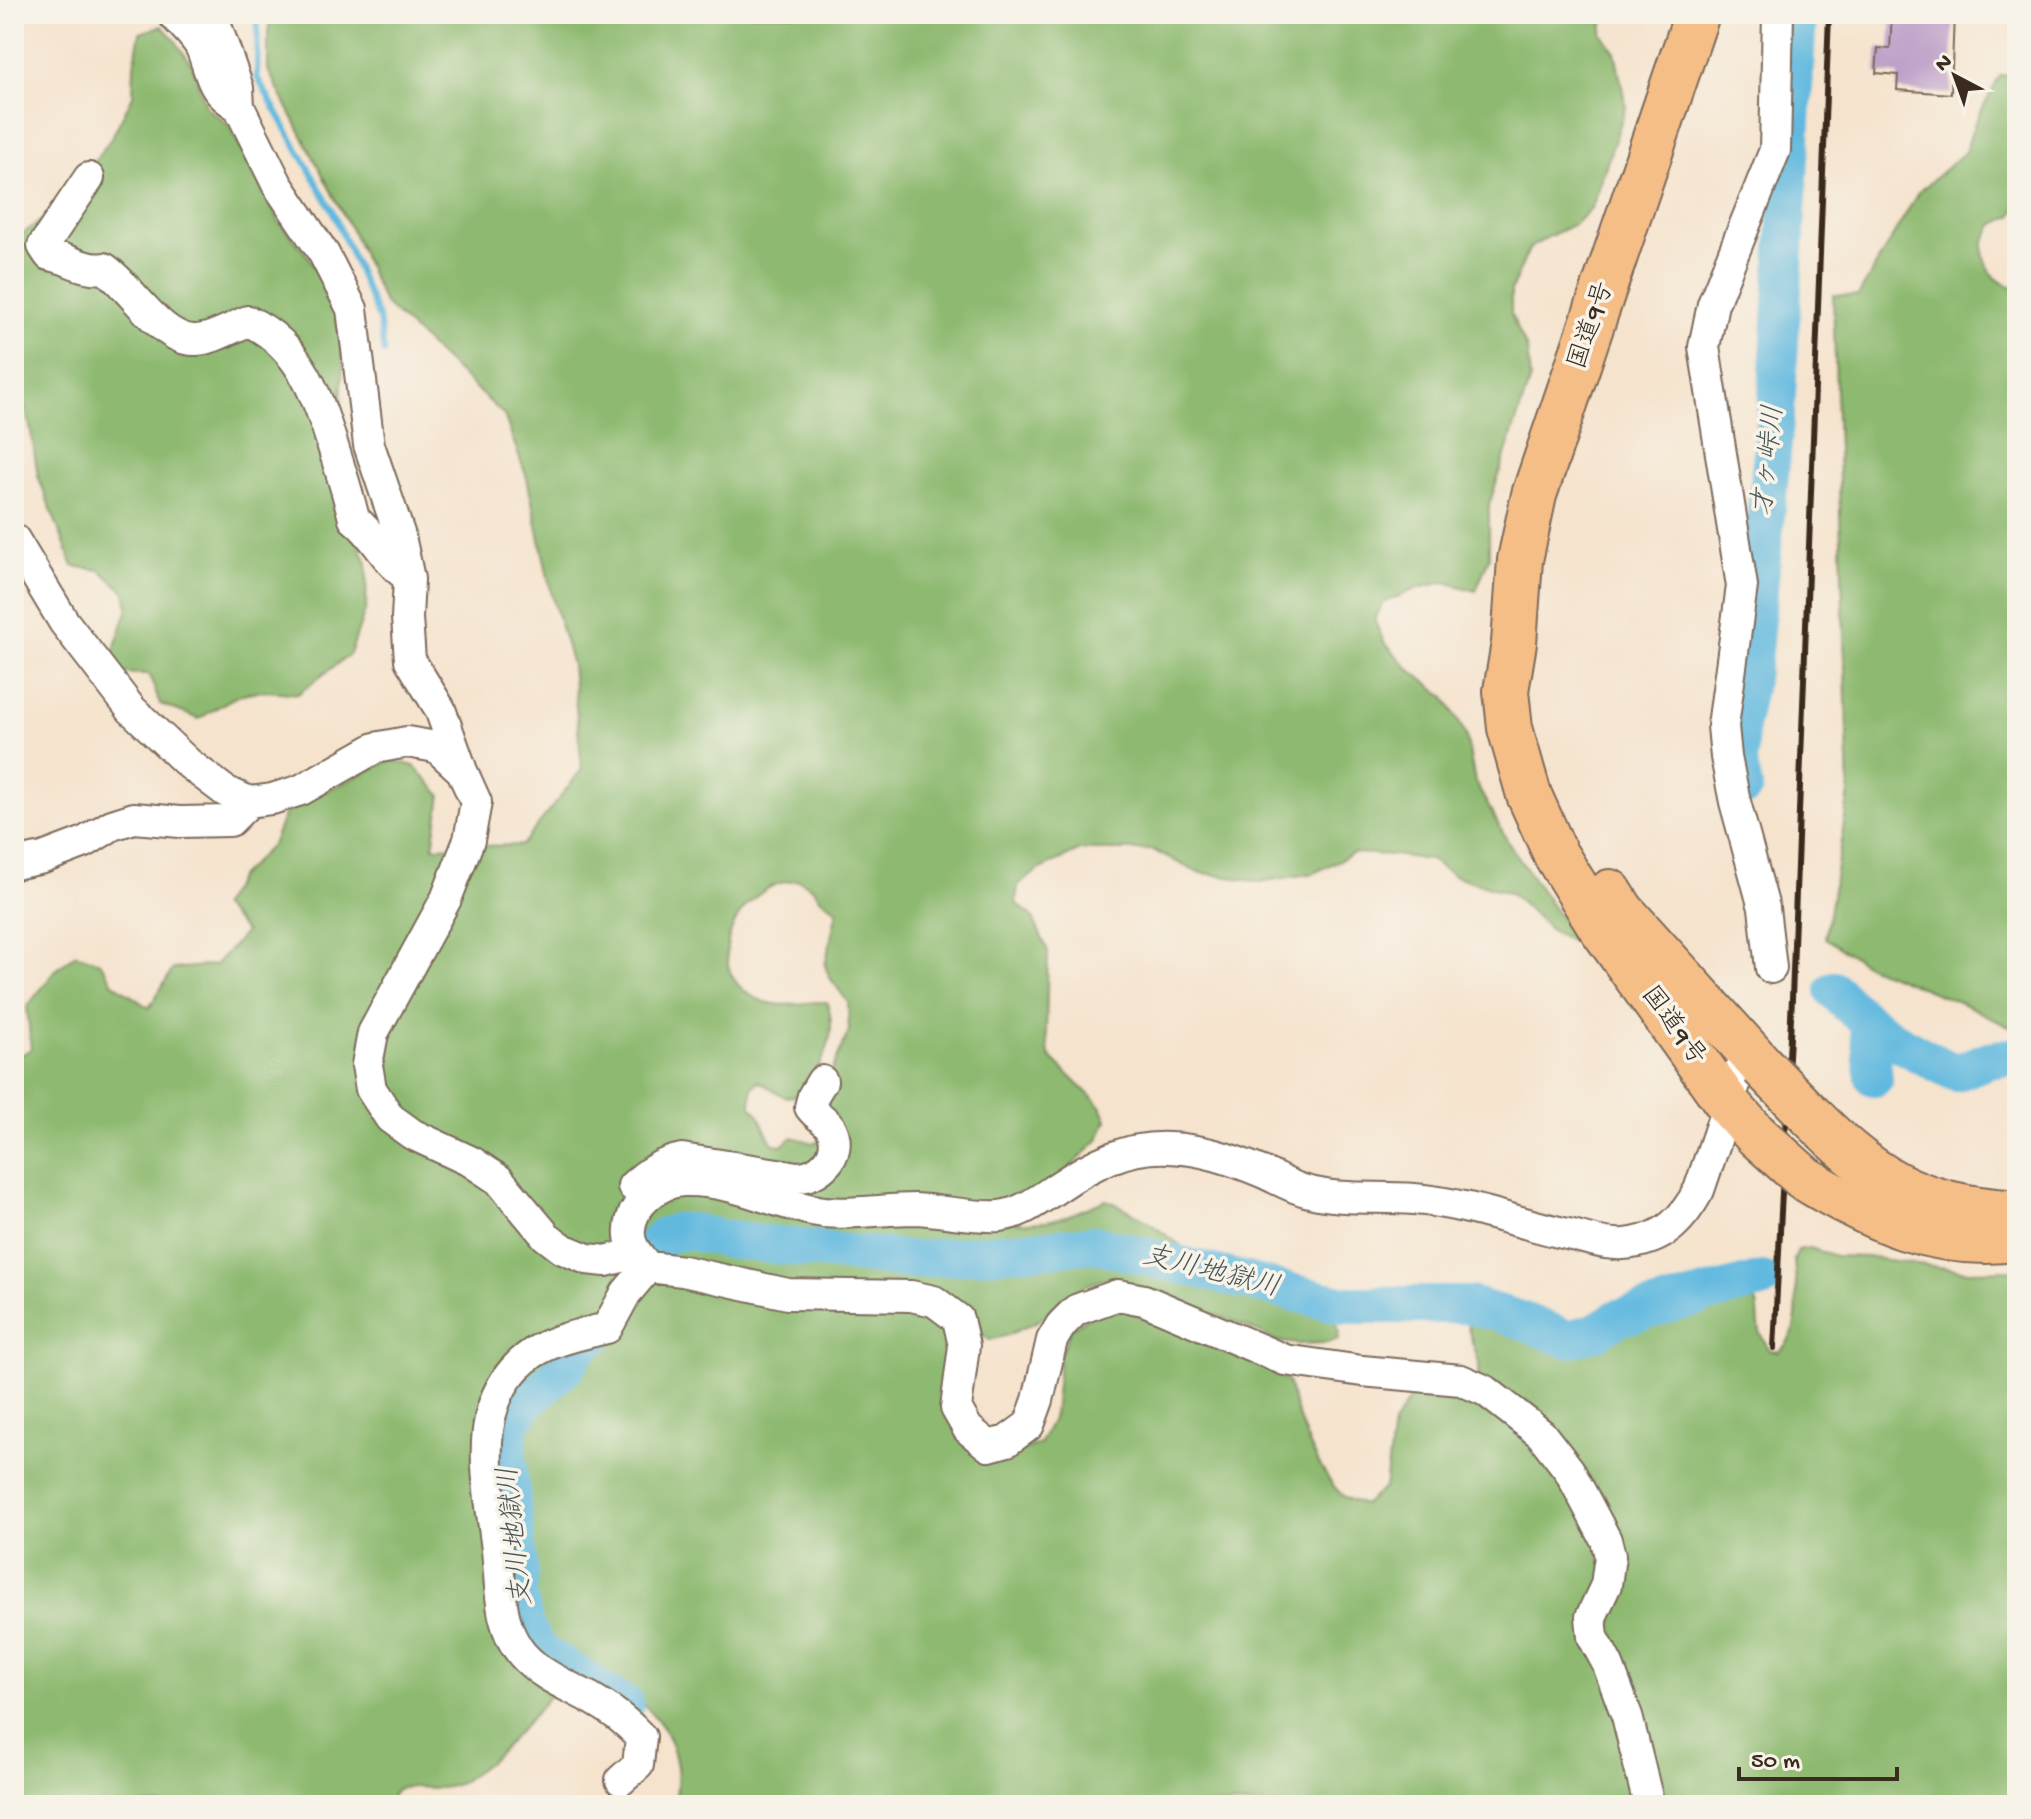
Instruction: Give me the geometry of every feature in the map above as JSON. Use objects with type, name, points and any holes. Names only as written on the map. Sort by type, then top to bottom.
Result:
[{"type":"highway","name":"国道9号","points":[[1697,14],[1534,495],[1520,560],[1514,643],[1506,691],[1510,728],[1529,795],[1556,855],[1598,923],[1727,1103],[1756,1135],[1804,1178],[1865,1213],[1918,1233],[1958,1240],[1994,1242],[2017,1239]]},
{"type":"highway","name":"国道9号","points":[[1514,643],[1522,693],[1539,756],[1572,834],[1622,911],[1839,1145],[1888,1182],[1912,1193],[1970,1210],[2017,1213]]},
{"type":"street","points":[[173,14],[201,46],[211,83],[223,97],[239,107]]},
{"type":"street","points":[[212,14],[238,88],[239,107],[277,184],[324,254],[352,309],[369,445],[400,536],[408,577],[410,660],[440,709],[476,802],[469,840],[446,899],[373,1033],[367,1065],[371,1089],[390,1118],[412,1134],[472,1162],[499,1180],[546,1236],[563,1249],[587,1259],[642,1260],[788,1294],[911,1296],[934,1301],[958,1319],[964,1346],[956,1408],[968,1429],[989,1446],[1007,1441],[1029,1425],[1052,1340],[1061,1325],[1076,1310],[1118,1295],[1144,1300],[1285,1360],[1461,1380],[1486,1391],[1541,1434],[1569,1470],[1606,1540],[1610,1556],[1606,1585],[1591,1617],[1593,1637],[1608,1665],[1627,1716],[1649,1805]]},
{"type":"street","points":[[1771,968],[1764,908],[1726,757],[1723,726],[1742,586],[1704,347],[1713,304],[1775,150],[1778,14]]},
{"type":"street","points":[[89,178],[43,246],[49,255],[91,270],[104,268],[118,278],[170,332],[195,340],[248,321],[263,328],[284,345],[320,404],[354,519],[368,530],[397,569],[408,577]]},
{"type":"street","points":[[14,539],[64,622],[131,709],[188,763],[225,791],[249,802]]},
{"type":"street","points":[[14,864],[43,858],[85,842],[112,825],[134,818],[180,822],[230,821],[249,802],[301,790],[375,748],[407,742],[436,747],[462,771]]},
{"type":"street","points":[[621,1780],[638,1765],[641,1737],[622,1717],[537,1669],[510,1637],[502,1603],[486,1463],[486,1435],[489,1413],[500,1386],[518,1366],[534,1353],[568,1338],[607,1328],[642,1260],[629,1229],[648,1196],[669,1184],[685,1181],[725,1185],[823,1212],[914,1209],[999,1216],[1028,1208],[1088,1168],[1109,1158],[1126,1151],[1164,1147],[1223,1156],[1303,1190],[1333,1197],[1415,1199],[1605,1243],[1628,1244],[1661,1235],[1677,1223],[1690,1206],[1699,1190],[1727,1103],[1755,1057]]},
{"type":"street","points":[[633,1219],[622,1214],[619,1207],[622,1198],[647,1173],[667,1162],[682,1159],[797,1177],[818,1173],[833,1154],[834,1147],[832,1131],[810,1107],[822,1081]]},
{"type":"green space","points":[[271,14],[1604,14],[1602,34],[1615,52],[1626,107],[1592,207],[1575,224],[1529,249],[1511,290],[1511,314],[1527,349],[1530,379],[1489,505],[1489,557],[1476,591],[1445,582],[1418,588],[1383,603],[1374,620],[1384,642],[1408,668],[1445,697],[1466,735],[1475,782],[1509,844],[1570,932],[1571,941],[1554,933],[1512,894],[1453,875],[1430,860],[1394,855],[1353,853],[1314,873],[1260,882],[1197,872],[1153,850],[1080,850],[1040,869],[1018,885],[1016,903],[1032,916],[1048,951],[1046,1030],[1049,1056],[1101,1106],[1107,1120],[1098,1140],[1016,1222],[1051,1220],[1106,1200],[1132,1212],[1216,1268],[1253,1287],[1321,1307],[1332,1315],[1338,1325],[1338,1339],[1326,1343],[1298,1344],[1275,1341],[1191,1305],[1110,1277],[1086,1285],[1063,1299],[1038,1321],[1008,1335],[990,1340],[970,1329],[957,1434],[978,1454],[995,1460],[1040,1443],[1054,1415],[1060,1354],[1071,1329],[1092,1314],[1119,1307],[1267,1368],[1288,1382],[1302,1426],[1323,1471],[1343,1496],[1364,1505],[1385,1487],[1393,1425],[1411,1396],[1462,1391],[1471,1387],[1477,1379],[1479,1368],[1468,1327],[1470,1311],[1481,1312],[1578,1346],[1623,1322],[1742,1291],[1754,1299],[1758,1307],[1760,1331],[1769,1350],[1779,1352],[1787,1343],[1795,1321],[1797,1296],[1794,1259],[1798,1250],[1810,1248],[1835,1256],[1867,1257],[1967,1271],[2017,1270],[2017,1805],[675,1805],[678,1776],[674,1753],[656,1718],[615,1684],[591,1671],[575,1668],[505,1747],[478,1770],[450,1787],[397,1789],[387,1805],[14,1805],[14,1051],[21,1055],[31,1049],[27,1007],[56,970],[76,954],[100,962],[113,983],[149,1008],[173,969],[215,965],[246,932],[221,906],[240,876],[272,845],[286,810],[391,760],[414,766],[441,795],[433,847],[522,845],[582,769],[572,665],[552,596],[527,478],[504,415],[384,303],[355,237],[268,70]],"holes":[[[798,880],[837,911],[825,966],[848,1002],[849,1031],[831,1073],[822,1112],[822,1141],[813,1143],[793,1137],[782,1145],[773,1144],[759,1115],[751,1106],[752,1088],[758,1081],[785,1097],[795,1096],[825,1053],[831,1029],[827,1002],[785,1005],[760,1000],[740,987],[730,970],[727,951],[731,931],[741,912],[756,896],[776,885]]]},
{"type":"green space","points":[[162,26],[192,65],[206,107],[228,124],[280,223],[308,256],[333,299],[343,362],[340,427],[344,509],[367,563],[366,608],[350,654],[298,694],[246,693],[199,719],[160,704],[149,674],[116,673],[111,658],[128,608],[125,592],[100,570],[73,566],[38,476],[30,425],[14,373],[14,240],[64,204],[112,137],[133,96],[134,65],[140,33]]},
{"type":"green space","points":[[2017,74],[2017,207],[2012,216],[1993,225],[1983,251],[1992,273],[2003,283],[2017,287],[2017,1031],[1968,1006],[1868,966],[1825,938],[1849,793],[1833,295],[1858,296],[1918,193],[1965,152],[1974,125],[2000,76]]},
{"type":"building","points":[[1892,14],[1954,14],[1951,94],[1897,90],[1898,75],[1876,73],[1878,48],[1890,49]]},
{"type":"waterway","points":[[258,14],[257,77],[332,210],[379,319],[384,352]]},
{"type":"waterway","name":"才ヶ峠川","points":[[1744,787],[1738,764],[1740,723],[1752,661],[1776,411],[1798,14]]},
{"type":"waterway","name":"才ヶ峠川","points":[[1834,990],[1890,1037],[1956,1073],[1988,1060],[2017,1056]]},
{"type":"waterway","name":"支川地獄川","points":[[1868,1021],[1874,1078]]},
{"type":"waterway","name":"支川地獄川","points":[[652,1247],[665,1236],[676,1232],[910,1260],[1095,1244],[1344,1305],[1470,1305],[1518,1319],[1568,1339],[1595,1332],[1618,1318],[1762,1280]]},
{"type":"waterway","name":"支川地獄川","points":[[595,1335],[576,1350],[568,1365],[528,1401],[510,1423],[507,1453],[519,1569],[518,1595],[525,1626],[538,1650],[625,1705]]},
{"type":"railway","points":[[1774,1348],[1792,998],[1829,14]]}]
